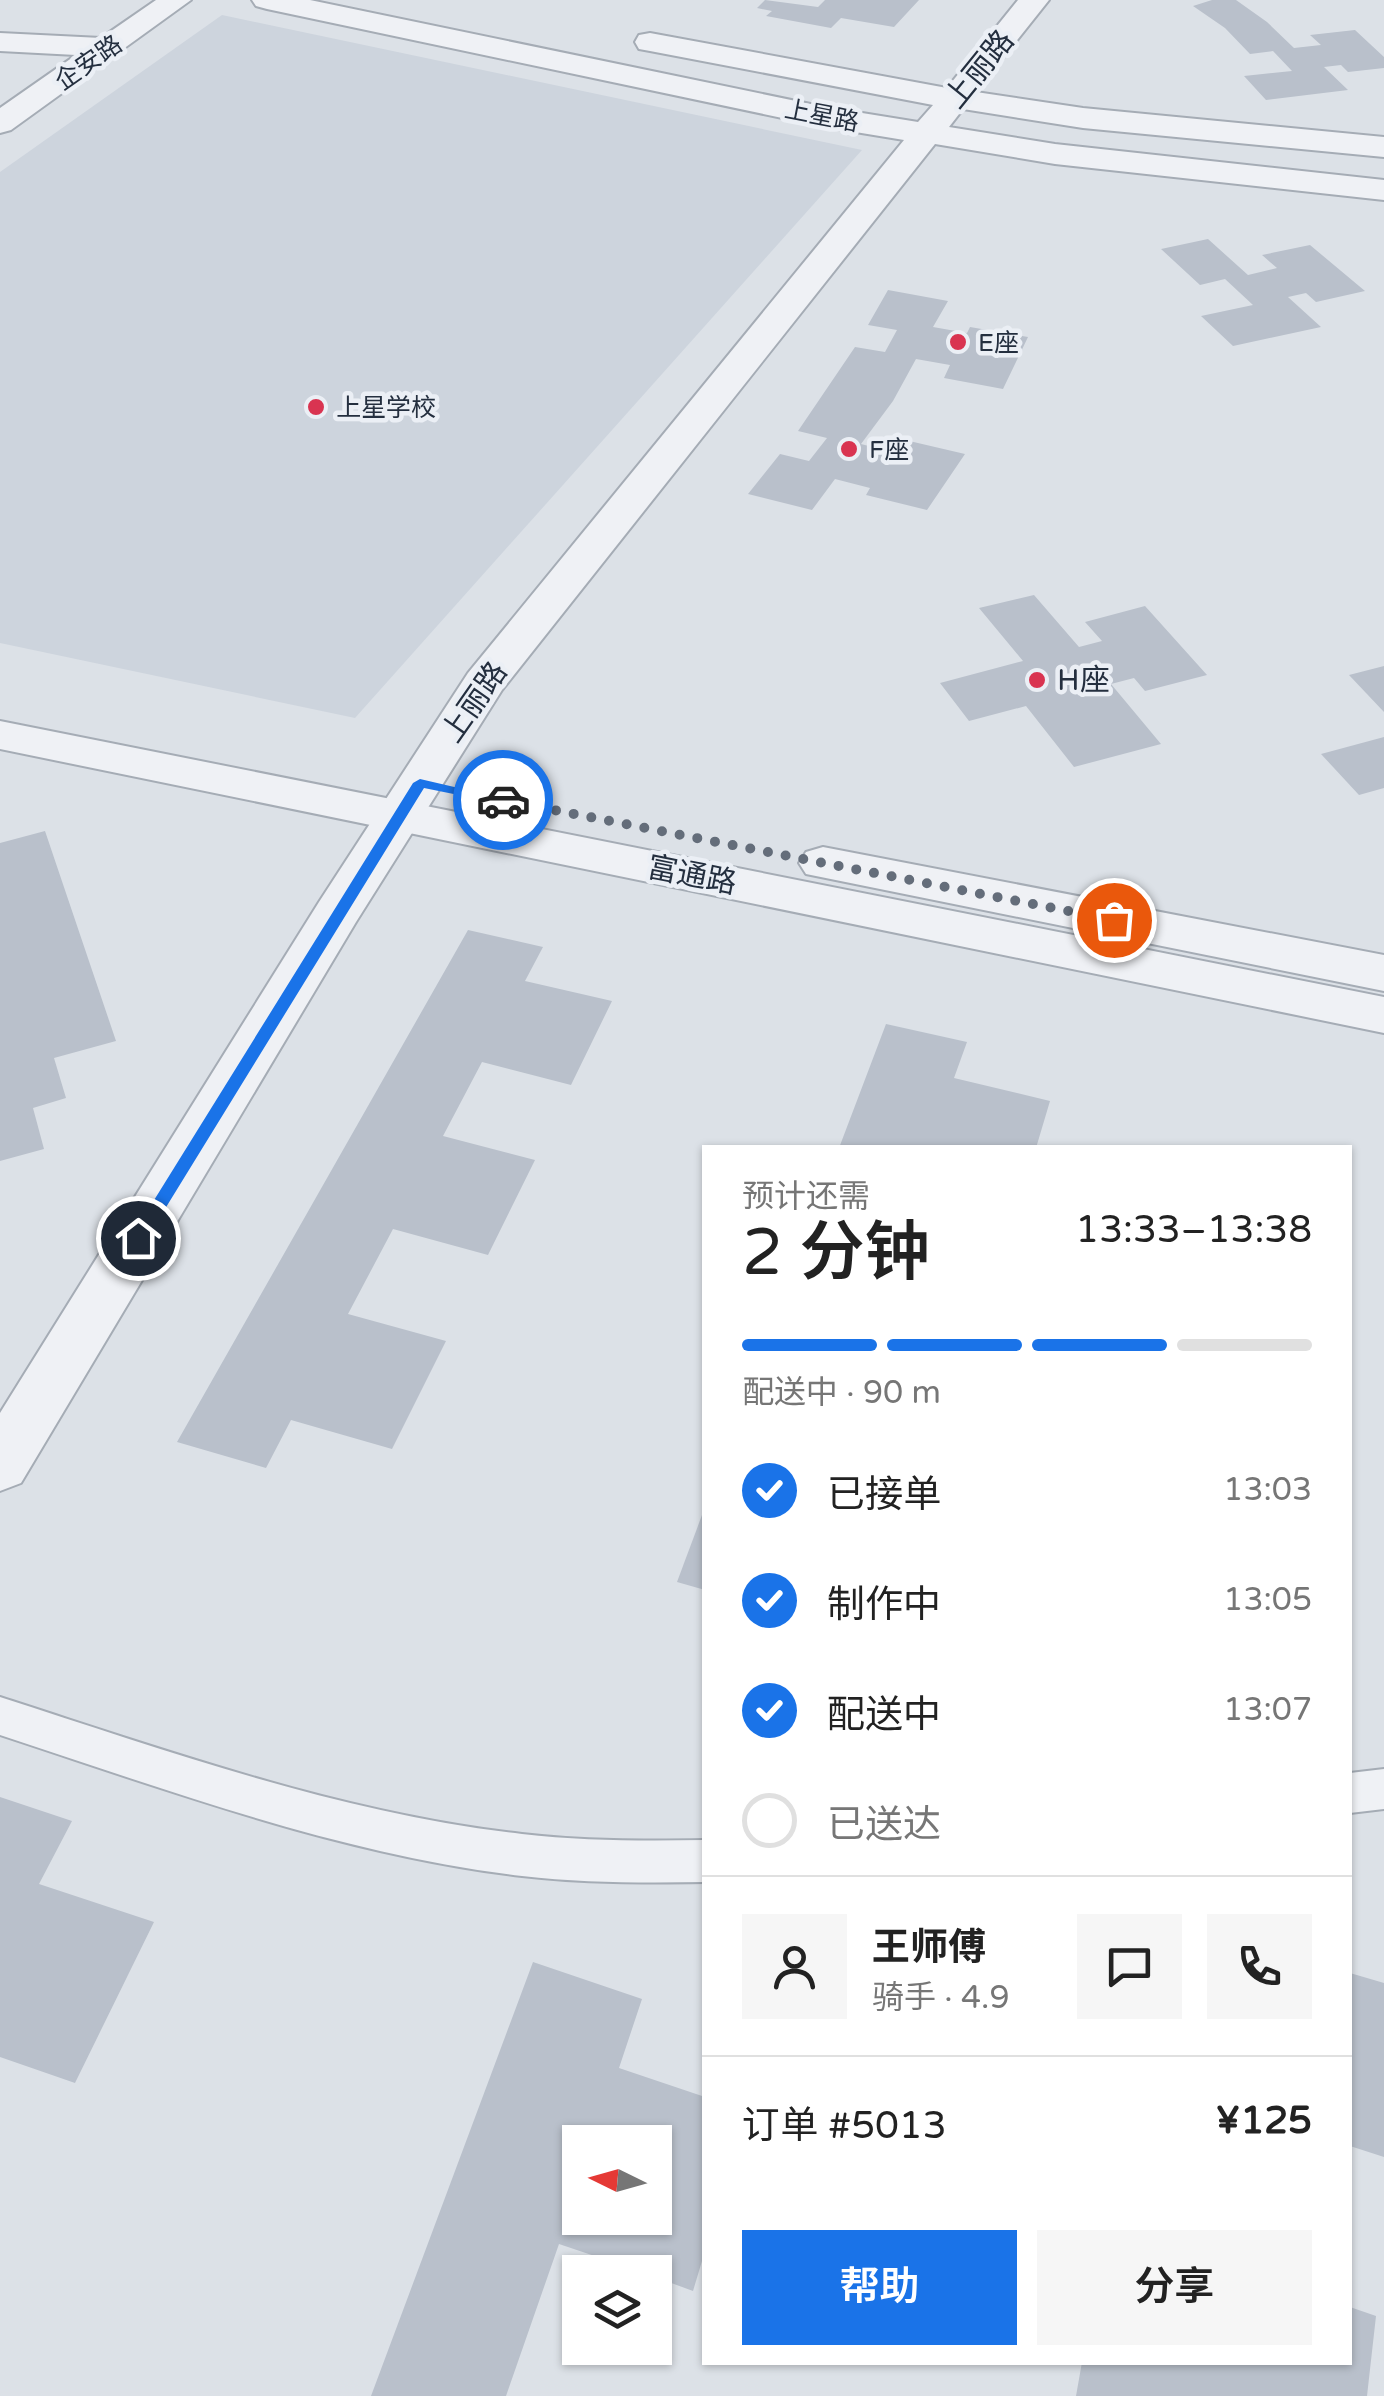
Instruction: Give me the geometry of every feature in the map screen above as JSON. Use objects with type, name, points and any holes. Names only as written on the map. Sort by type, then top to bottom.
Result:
[{"type":"street","name":"企安路","points":[[0,123],[176,0]]},
{"type":"street","name":"上星路","points":[[267,0],[825,117],[1055,154],[1384,190]]},
{"type":"street","name":"上丽路","points":[[0,1466],[484,683],[1034,0]]},
{"type":"street","name":"上星路","points":[[616,34],[861,84],[1083,118],[1384,147]]},
{"type":"street","points":[[0,42],[108,48]]},
{"type":"street","name":"富通路","points":[[0,700],[410,799],[1384,1015]]},
{"type":"street","name":"富通路","points":[[0,735],[410,799],[1384,973]]},
{"type":"lane","points":[[0,1716],[364,1829],[474,1850],[586,1862],[702,1862]]},
{"type":"lane","points":[[1352,1792],[1384,1789]]},
{"type":"shaded area","name":"上星学校","points":[[222,15],[862,150],[355,718],[0,643],[0,172]]},
{"type":"building","points":[[765,0],[818,7],[825,0],[919,0],[894,27],[841,18],[831,28],[766,16],[772,11],[757,8]]},
{"type":"building","points":[[1212,0],[1236,0],[1294,48],[1321,45],[1310,35],[1355,30],[1384,57],[1384,68],[1348,72],[1341,65],[1324,67],[1348,90],[1266,100],[1244,76],[1292,71],[1273,51],[1250,54],[1225,28],[1193,6]]},
{"type":"building","points":[[1208,239],[1248,275],[1277,268],[1262,255],[1310,245],[1365,291],[1316,302],[1306,293],[1288,297],[1321,327],[1233,346],[1201,316],[1253,305],[1225,279],[1200,285],[1161,249]]},
{"type":"building","points":[[888,290],[948,301],[933,327],[967,333],[970,327],[1028,337],[1003,389],[944,378],[950,365],[916,359],[893,401],[861,444],[896,453],[905,440],[965,454],[927,510],[866,495],[870,488],[835,479],[812,510],[748,494],[780,454],[809,461],[827,438],[798,431],[855,347],[885,352],[897,330],[868,325]]},
{"type":"building","name":"H座","points":[[1034,595],[1079,647],[1102,641],[1085,622],[1145,606],[1207,675],[1145,691],[1134,678],[1111,684],[1161,744],[1074,767],[1026,706],[969,721],[940,683],[1023,661],[979,608]]},
{"type":"building","points":[[1384,666],[1384,712],[1349,675]]},
{"type":"building","points":[[1384,737],[1384,788],[1359,795],[1321,754]]},
{"type":"building","points":[[45,831],[116,1041],[54,1058],[66,1098],[33,1108],[44,1149],[0,1161],[0,843]]},
{"type":"building","points":[[468,930],[543,947],[525,981],[612,1001],[571,1085],[482,1062],[443,1136],[535,1160],[488,1255],[393,1229],[348,1314],[446,1341],[392,1449],[291,1420],[266,1468],[177,1442]]},
{"type":"building","points":[[886,1024],[967,1042],[954,1078],[1050,1101],[1037,1145],[840,1145]]},
{"type":"building","points":[[702,1515],[702,1589],[677,1582]]},
{"type":"building","points":[[0,1797],[72,1821],[39,1884],[154,1922],[75,2083],[0,2057]]},
{"type":"building","points":[[533,1962],[642,1999],[619,2068],[702,2096],[702,2261],[693,2291],[672,2283],[672,2255],[592,2255],[559,2244],[506,2396],[371,2396]]},
{"type":"building","points":[[1352,1974],[1384,1983],[1384,2157],[1352,2147]]},
{"type":"building","points":[[1352,2308],[1376,2316],[1367,2396],[1076,2396],[1081,2365],[1352,2365]]},
{"type":"way so far","points":[[503,800],[1114,920]]},
{"type":"place","name":"E座","points":[[958,342]]},
{"type":"place","name":"上星学校","points":[[316,407]]},
{"type":"place","name":"F座","points":[[849,449]]},
{"type":"place","name":"H座","points":[[1037,680]]},
{"type":"route","points":[[138,1238],[420,783],[503,800]]}]
